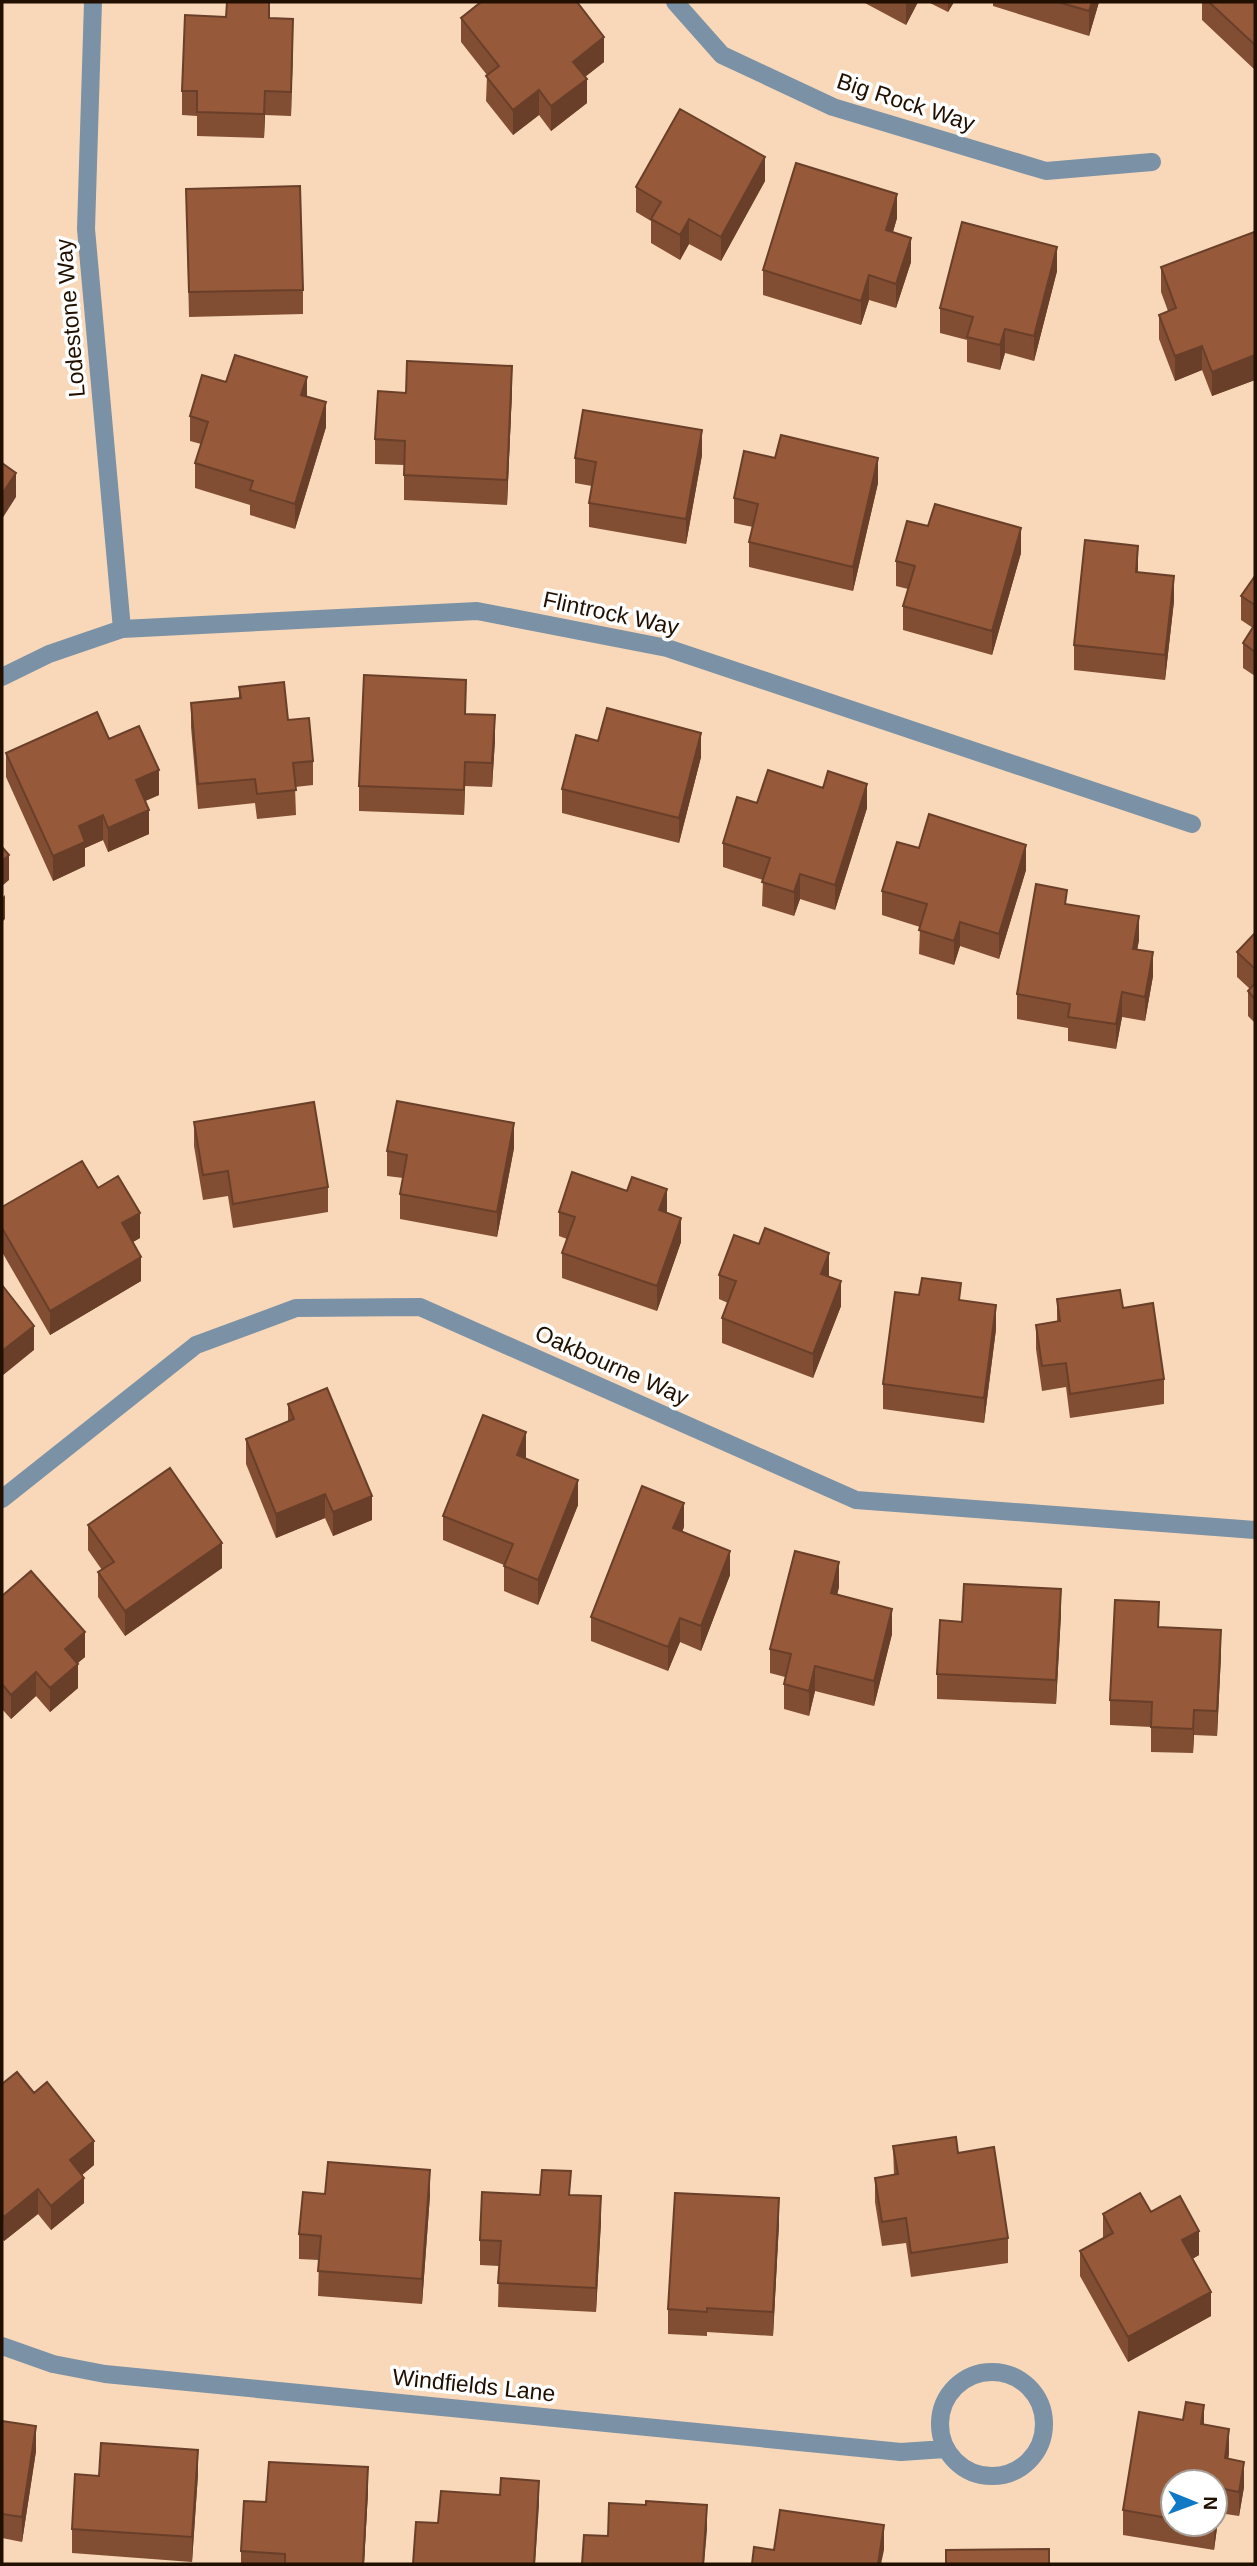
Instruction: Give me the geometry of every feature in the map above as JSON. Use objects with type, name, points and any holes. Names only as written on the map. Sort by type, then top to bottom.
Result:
[{"type":"street","name":"Lodestone Way","points":[[93,2],[86,229],[121,629]]},
{"type":"street","name":"Big Rock Way","points":[[675,2],[722,55],[833,107],[1046,171],[1152,162]]},
{"type":"street","name":"Flintrock Way","points":[[2,677],[49,654],[121,629],[477,611],[667,648],[1192,824]]},
{"type":"street","name":"Oakbourne Way","points":[[2,1499],[196,1345],[296,1308],[420,1307],[856,1500],[1255,1530]]},
{"type":"street","name":"Windfields Lane","points":[[2,2346],[53,2364],[105,2374],[901,2452],[945,2449]]},
{"type":"street","points":[[987,2370],[1008,2373],[1026,2382],[1039,2398],[1045,2418],[1043,2439],[1033,2457],[1017,2471],[997,2477],[977,2474],[958,2465],[945,2449],[939,2429],[942,2408],[952,2390],[968,2376],[987,2370]]},
{"type":"building","points":[[227,2],[269,2],[269,18],[293,19],[291,92],[265,91],[264,114],[197,112],[197,91],[182,91],[185,15],[226,17]]},
{"type":"building","points":[[481,2],[577,2],[604,37],[573,62],[587,79],[551,106],[539,90],[513,110],[486,76],[499,66],[461,18]]},
{"type":"building","points":[[1058,2],[1092,2],[1089,11]]},
{"type":"building","points":[[1209,2],[1255,2],[1255,45]]},
{"type":"building","points":[[680,109],[765,157],[721,237],[689,219],[680,235],[651,219],[661,202],[636,187]]},
{"type":"building","points":[[796,163],[897,194],[886,230],[911,238],[896,284],[869,275],[861,301],[763,270]]},
{"type":"building","points":[[300,186],[303,290],[189,292],[186,189]]},
{"type":"building","points":[[962,222],[1057,247],[1034,336],[1005,329],[1000,345],[967,337],[973,317],[940,308]]},
{"type":"building","points":[[1254,232],[1255,355],[1212,372],[1202,346],[1175,356],[1159,315],[1176,308],[1161,267]]},
{"type":"building","points":[[235,355],[307,377],[301,395],[326,402],[295,504],[250,490],[253,481],[195,463],[208,422],[190,416],[202,375],[226,382]]},
{"type":"building","points":[[407,361],[512,366],[507,480],[404,475],[405,441],[375,439],[378,391],[406,393]]},
{"type":"building","points":[[583,410],[702,430],[686,519],[589,503],[596,462],[575,458]]},
{"type":"building","points":[[781,435],[878,458],[853,567],[749,542],[758,504],[734,498],[744,451],[775,458]]},
{"type":"building","points":[[2,463],[16,473],[2,494]]},
{"type":"building","points":[[935,504],[1021,528],[992,631],[903,606],[915,566],[896,561],[907,521],[928,526]]},
{"type":"building","points":[[1085,540],[1138,546],[1136,572],[1174,576],[1165,655],[1074,645]]},
{"type":"building","points":[[1255,576],[1255,605],[1241,596]]},
{"type":"building","points":[[1255,624],[1255,652],[1243,643]]},
{"type":"building","points":[[364,675],[466,680],[465,714],[495,715],[492,763],[465,762],[464,790],[359,786]]},
{"type":"building","points":[[284,682],[288,720],[309,718],[313,761],[293,763],[296,790],[257,794],[255,779],[198,784],[191,703],[241,698],[239,687]]},
{"type":"building","points":[[607,708],[701,733],[679,818],[562,789],[576,735],[598,741]]},
{"type":"building","points":[[97,712],[109,739],[139,726],[159,770],[136,780],[149,810],[108,828],[103,815],[79,826],[85,842],[53,856],[6,753]]},
{"type":"building","points":[[768,770],[823,788],[828,771],[867,784],[835,885],[800,874],[794,892],[762,882],[770,858],[723,843],[737,797],[757,803]]},
{"type":"building","points":[[929,814],[1026,845],[999,934],[960,922],[954,941],[919,930],[927,904],[882,891],[897,842],[919,848]]},
{"type":"building","points":[[2,847],[9,855],[2,861]]},
{"type":"building","points":[[1036,884],[1067,890],[1065,904],[1139,916],[1133,949],[1153,952],[1145,997],[1122,992],[1116,1024],[1068,1017],[1070,1004],[1017,994]]},
{"type":"building","points":[[1255,933],[1255,969],[1237,952]]},
{"type":"building","points":[[1255,983],[1255,999],[1248,991]]},
{"type":"building","points":[[397,1101],[514,1123],[497,1212],[400,1194],[407,1155],[387,1151]]},
{"type":"building","points":[[314,1102],[328,1187],[233,1204],[228,1171],[203,1175],[194,1122]]},
{"type":"building","points":[[82,1161],[98,1188],[118,1176],[140,1213],[122,1223],[141,1257],[50,1311],[2,1228],[2,1207]]},
{"type":"building","points":[[572,1172],[627,1191],[632,1177],[667,1189],[659,1210],[681,1218],[657,1286],[562,1253],[575,1217],[559,1212]]},
{"type":"building","points":[[765,1228],[829,1253],[821,1274],[841,1281],[813,1354],[722,1318],[736,1281],[719,1275],[734,1235],[759,1244]]},
{"type":"building","points":[[922,1278],[961,1283],[959,1300],[996,1305],[984,1398],[883,1384],[895,1292],[919,1295]]},
{"type":"building","points":[[2,1285],[34,1326],[2,1351]]},
{"type":"building","points":[[1120,1290],[1123,1308],[1153,1303],[1164,1379],[1070,1394],[1066,1363],[1042,1366],[1036,1325],[1060,1321],[1057,1299]]},
{"type":"building","points":[[327,1388],[372,1496],[333,1512],[325,1494],[276,1514],[246,1439],[294,1419],[288,1404]]},
{"type":"building","points":[[483,1415],[526,1432],[517,1455],[578,1480],[538,1580],[504,1566],[513,1544],[443,1516]]},
{"type":"building","points":[[170,1468],[222,1543],[125,1611],[98,1572],[114,1562],[88,1525]]},
{"type":"building","points":[[642,1486],[684,1503],[673,1528],[730,1551],[701,1626],[680,1618],[668,1647],[591,1617]]},
{"type":"building","points":[[795,1551],[839,1562],[831,1593],[892,1609],[874,1681],[815,1666],[809,1691],[784,1684],[791,1654],[770,1649]]},
{"type":"building","points":[[31,1571],[85,1632],[65,1649],[78,1664],[50,1688],[36,1672],[11,1695],[2,1684],[2,1596]]},
{"type":"building","points":[[964,1584],[1061,1589],[1056,1680],[937,1674],[940,1620],[962,1622]]},
{"type":"building","points":[[1115,1600],[1159,1602],[1158,1627],[1221,1630],[1217,1711],[1194,1710],[1193,1729],[1151,1727],[1152,1702],[1110,1700]]},
{"type":"building","points":[[17,2072],[34,2093],[47,2082],[94,2141],[70,2160],[84,2178],[51,2206],[38,2189],[4,2217],[2,2084]]},
{"type":"building","points":[[956,2137],[958,2153],[994,2147],[1008,2238],[911,2253],[906,2218],[882,2222],[875,2178],[898,2174],[893,2146]]},
{"type":"building","points":[[328,2162],[430,2170],[422,2279],[318,2271],[321,2236],[299,2234],[303,2192],[325,2194]]},
{"type":"building","points":[[542,2170],[571,2171],[569,2195],[601,2196],[596,2288],[498,2283],[501,2241],[480,2240],[482,2192],[540,2195]]},
{"type":"building","points":[[675,2193],[779,2198],[773,2312],[707,2308],[707,2312],[668,2309]]},
{"type":"building","points":[[1140,2193],[1151,2212],[1180,2196],[1199,2231],[1182,2240],[1211,2292],[1128,2337],[1080,2251],[1113,2233],[1103,2214]]},
{"type":"building","points":[[1186,2402],[1204,2405],[1201,2424],[1229,2429],[1225,2458],[1244,2462],[1239,2492],[1229,2490],[1229,2468],[1159,2468],[1159,2516],[1123,2510],[1139,2412],[1183,2420]]},
{"type":"building","points":[[2,2421],[36,2426],[22,2517],[2,2514]]},
{"type":"building","points":[[101,2443],[198,2450],[192,2537],[72,2529],[75,2474],[99,2476]]},
{"type":"building","points":[[269,2462],[368,2467],[363,2564],[285,2564],[285,2554],[241,2551],[244,2501],[266,2502]]},
{"type":"building","points":[[501,2478],[539,2481],[534,2564],[413,2564],[416,2522],[438,2523],[441,2491],[500,2495]]},
{"type":"building","points":[[646,2501],[707,2505],[703,2564],[582,2564],[584,2535],[608,2536],[609,2503],[646,2505]]},
{"type":"building","points":[[780,2510],[884,2525],[878,2564],[752,2564],[754,2547],[774,2550]]},
{"type":"building","points":[[1049,2549],[1049,2564],[946,2564],[946,2550]]}]
